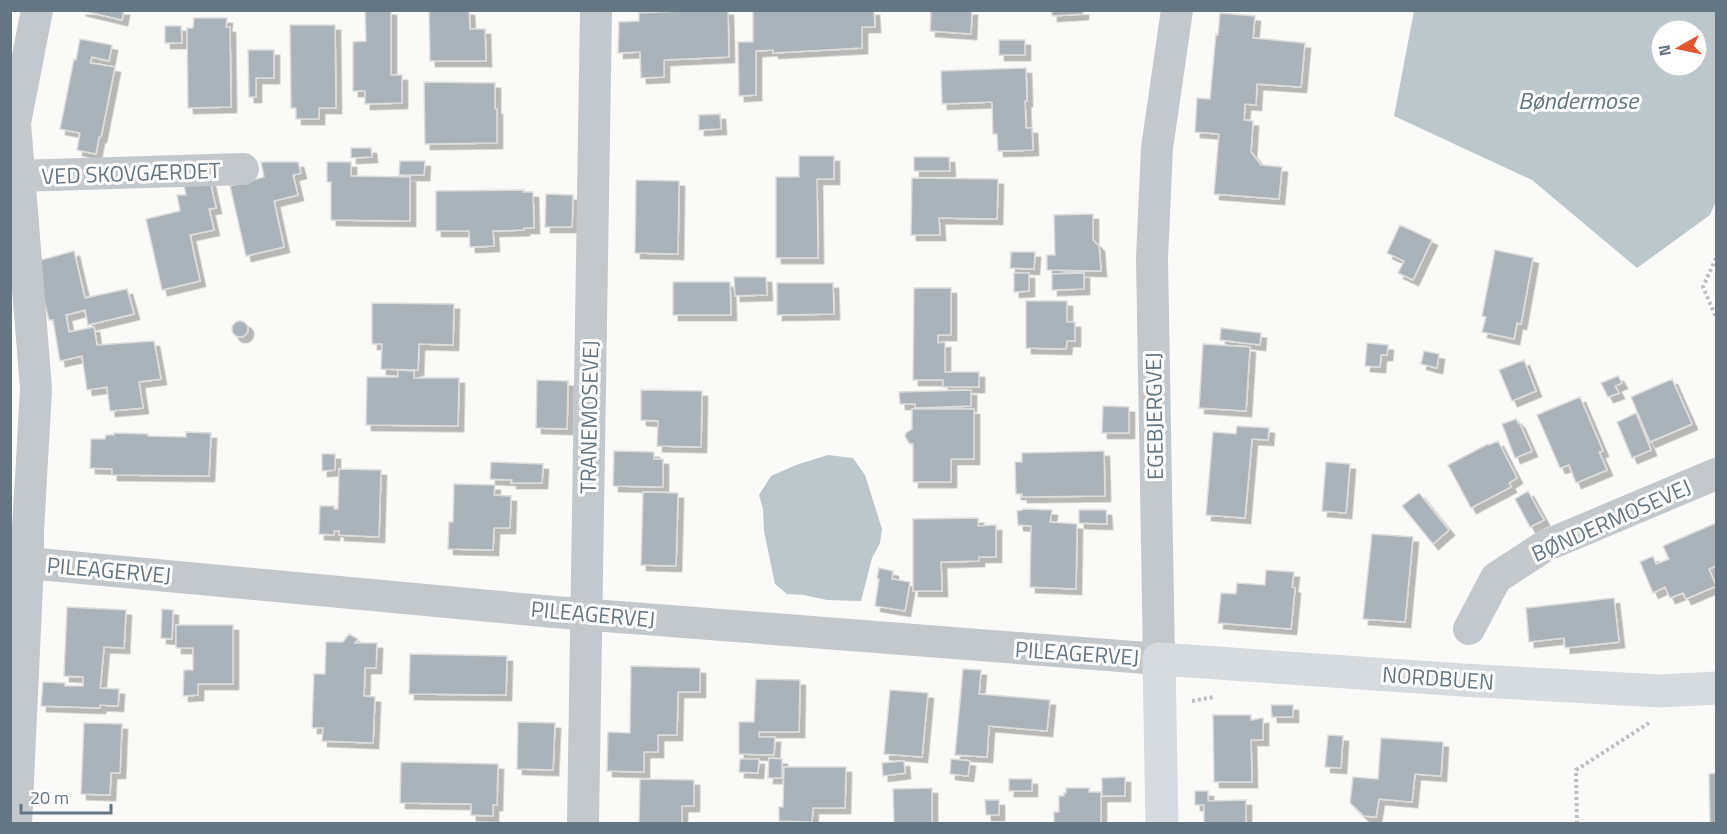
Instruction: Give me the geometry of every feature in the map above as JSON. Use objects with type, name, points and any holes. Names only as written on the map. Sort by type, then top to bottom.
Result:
[{"type":"street","name":"VED SKOVGÆRDET","points":[[16,824],[36,389],[15,123],[37,10]]},
{"type":"street","name":"TRANEMOSEVEJ","points":[[583,824],[596,10]]},
{"type":"street","name":"EGEBJERGVEJ","points":[[1162,824],[1152,258],[1157,148],[1177,10]]},
{"type":"street","name":"VED SKOVGÆRDET","points":[[18,176],[243,169]]},
{"type":"street","name":"BØNDERMOSEVEJ","points":[[1469,629],[1496,578],[1545,546],[1716,474]]},
{"type":"street","name":"PILEAGERVEJ","points":[[28,562],[586,614],[1159,659]]},
{"type":"street","name":"NORDBUEN","points":[[1159,659],[1648,691],[1716,688]]},
{"type":"path","points":[[1716,258],[1704,287],[1716,317]]},
{"type":"path","points":[[1577,824],[1576,770],[1656,718]]},
{"type":"water","name":"Bøndermose","points":[[1414,11],[1716,11],[1716,201],[1710,215],[1637,268],[1532,180],[1394,116]]},
{"type":"water","points":[[828,455],[853,458],[865,475],[882,529],[880,543],[872,558],[861,601],[827,600],[787,594],[775,584],[759,495],[771,476]]},
{"type":"building","points":[[80,10],[124,10],[122,20]]},
{"type":"building","points":[[365,10],[391,10],[391,75],[402,75],[402,103],[365,104],[365,91],[353,91],[353,42],[366,41]]},
{"type":"building","points":[[429,10],[469,10],[470,29],[485,29],[486,61],[430,61]]},
{"type":"building","points":[[728,10],[729,57],[664,60],[664,77],[641,78],[640,52],[618,53],[619,22],[639,21],[639,13]]},
{"type":"building","points":[[753,10],[874,10],[875,27],[862,27],[862,48],[773,53],[773,50],[756,51],[756,95],[739,96],[738,42],[753,42]]},
{"type":"building","points":[[931,10],[972,10],[971,34],[930,31]]},
{"type":"building","points":[[1052,10],[1083,10],[1083,14],[1052,16]]},
{"type":"building","points":[[1220,13],[1255,16],[1253,38],[1305,43],[1301,87],[1257,84],[1256,105],[1245,104],[1244,120],[1253,121],[1251,152],[1261,165],[1282,167],[1279,199],[1214,194],[1219,134],[1195,132],[1197,98],[1210,99]]},
{"type":"building","points":[[194,18],[227,18],[226,27],[230,27],[231,107],[188,108],[187,28],[193,28]]},
{"type":"building","points":[[290,25],[335,25],[336,108],[319,108],[319,119],[296,119],[296,108],[291,108]]},
{"type":"building","points":[[165,26],[181,26],[182,43],[165,43]]},
{"type":"building","points":[[80,39],[112,45],[109,61],[92,57],[90,63],[115,67],[96,154],[77,150],[80,133],[60,129]]},
{"type":"building","points":[[999,40],[1025,40],[1025,55],[999,55]]},
{"type":"building","points":[[248,50],[274,50],[274,78],[256,78],[256,97],[249,97]]},
{"type":"building","points":[[1026,68],[1026,128],[1032,128],[1033,150],[998,151],[997,134],[993,134],[992,102],[942,104],[941,71]]},
{"type":"building","points":[[424,82],[495,83],[497,143],[425,144]]},
{"type":"building","points":[[720,114],[721,129],[699,130],[699,115]]},
{"type":"building","points":[[351,148],[371,148],[372,157],[351,158]]},
{"type":"building","points":[[799,156],[834,156],[834,179],[817,179],[818,258],[776,258],[776,177],[799,177]]},
{"type":"building","points":[[914,157],[949,157],[950,171],[914,171]]},
{"type":"building","points":[[400,161],[425,161],[424,175],[399,175]]},
{"type":"building","points":[[261,162],[298,162],[301,173],[293,175],[298,195],[274,201],[284,247],[246,256],[230,186],[264,177]]},
{"type":"building","points":[[327,162],[351,162],[351,176],[410,177],[410,221],[331,220],[331,182],[327,182]]},
{"type":"building","points":[[912,178],[998,179],[997,219],[939,218],[940,235],[911,235]]},
{"type":"building","points":[[636,180],[679,181],[678,254],[635,253]]},
{"type":"building","points":[[183,181],[210,181],[216,208],[209,209],[214,230],[190,235],[200,281],[162,290],[146,219],[180,211],[177,195],[186,195]]},
{"type":"building","points":[[524,190],[523,192],[533,192],[534,228],[493,231],[494,246],[470,247],[469,231],[436,231],[436,191]]},
{"type":"building","points":[[546,194],[573,195],[572,227],[545,227]]},
{"type":"building","points":[[1093,214],[1093,240],[1099,246],[1101,271],[1047,270],[1047,255],[1055,255],[1054,215]]},
{"type":"building","points":[[1400,225],[1432,240],[1413,280],[1398,273],[1404,261],[1387,253]]},
{"type":"building","points":[[1495,250],[1533,258],[1521,324],[1517,323],[1514,339],[1482,332],[1486,317],[1482,316]]},
{"type":"building","points":[[74,251],[85,298],[127,289],[134,314],[88,325],[85,310],[66,315],[69,332],[94,327],[97,345],[154,341],[161,379],[139,382],[143,408],[110,411],[107,387],[87,390],[82,356],[60,361],[53,320],[49,320],[34,262]]},
{"type":"building","points":[[1011,252],[1035,252],[1034,269],[1010,268]]},
{"type":"building","points":[[1014,273],[1029,273],[1029,291],[1014,292]]},
{"type":"building","points":[[1084,273],[1084,289],[1052,290],[1052,274]]},
{"type":"building","points":[[734,277],[766,277],[767,295],[735,296]]},
{"type":"building","points":[[673,282],[730,282],[731,315],[673,315]]},
{"type":"building","points":[[777,283],[833,283],[834,314],[777,315]]},
{"type":"building","points":[[914,288],[951,288],[951,335],[938,335],[938,343],[945,342],[945,372],[979,372],[979,387],[943,387],[943,380],[913,380]]},
{"type":"building","points":[[1026,301],[1067,301],[1067,322],[1075,322],[1075,341],[1067,341],[1066,349],[1026,348]]},
{"type":"building","points":[[372,303],[454,304],[453,345],[419,344],[418,370],[381,369],[382,344],[372,344]]},
{"type":"building","points":[[237,321],[243,321],[248,329],[246,335],[237,337],[232,332],[232,326]]},
{"type":"building","points":[[1221,328],[1261,333],[1260,345],[1220,340]]},
{"type":"building","points":[[1367,343],[1388,345],[1387,355],[1381,355],[1380,367],[1365,366]]},
{"type":"building","points":[[1203,344],[1250,347],[1246,411],[1199,408]]},
{"type":"building","points":[[1424,351],[1439,354],[1437,368],[1421,364]]},
{"type":"building","points":[[1524,360],[1536,391],[1512,401],[1499,370]]},
{"type":"building","points":[[398,370],[414,371],[414,378],[459,378],[458,426],[366,425],[367,377],[398,377]]},
{"type":"building","points":[[1618,376],[1622,383],[1615,386],[1619,393],[1608,397],[1601,383]]},
{"type":"building","points":[[1672,379],[1692,424],[1650,442],[1631,397]]},
{"type":"building","points":[[537,380],[568,381],[567,429],[536,428]]},
{"type":"building","points":[[641,390],[702,391],[701,447],[657,446],[658,421],[641,420]]},
{"type":"building","points":[[971,390],[971,406],[915,408],[915,404],[900,404],[899,392]]},
{"type":"building","points":[[1580,397],[1603,451],[1599,452],[1607,470],[1576,483],[1569,465],[1560,468],[1537,415]]},
{"type":"building","points":[[1103,406],[1129,407],[1129,433],[1102,433]]},
{"type":"building","points":[[912,409],[974,409],[974,459],[951,459],[951,482],[913,482],[913,444],[909,443],[905,436],[912,429]]},
{"type":"building","points":[[1636,413],[1651,450],[1632,458],[1617,422]]},
{"type":"building","points":[[1516,419],[1532,451],[1515,458],[1502,424]]},
{"type":"building","points":[[1237,426],[1269,428],[1268,440],[1252,439],[1245,518],[1206,515],[1213,432],[1236,434]]},
{"type":"building","points":[[186,432],[211,433],[209,476],[112,475],[112,469],[90,468],[91,439],[105,439],[106,435],[114,435],[114,433],[186,437]]},
{"type":"building","points":[[1498,441],[1517,478],[1509,483],[1511,487],[1471,508],[1448,465]]},
{"type":"building","points":[[614,451],[654,452],[654,459],[663,459],[663,487],[613,486]]},
{"type":"building","points":[[1104,451],[1105,496],[1022,497],[1022,494],[1016,494],[1015,462],[1022,462],[1022,453]]},
{"type":"building","points":[[322,454],[335,454],[335,470],[322,471]]},
{"type":"building","points":[[491,462],[543,464],[542,483],[511,483],[512,480],[490,479]]},
{"type":"building","points":[[1326,462],[1350,464],[1346,513],[1322,511]]},
{"type":"building","points":[[339,469],[381,470],[379,537],[339,535],[339,531],[334,531],[334,535],[319,534],[320,506],[334,506],[334,509],[338,509]]},
{"type":"building","points":[[454,484],[495,485],[494,495],[511,496],[510,528],[494,528],[493,550],[448,549],[449,522],[453,522]]},
{"type":"building","points":[[1528,491],[1544,520],[1530,527],[1515,499]]},
{"type":"building","points":[[643,492],[678,493],[676,566],[641,565]]},
{"type":"building","points":[[1419,493],[1449,530],[1433,544],[1402,506]]},
{"type":"building","points":[[1023,509],[1052,510],[1050,522],[1077,524],[1076,589],[1030,587],[1031,526],[1018,525],[1017,511]]},
{"type":"building","points":[[1079,510],[1106,510],[1107,524],[1079,523]]},
{"type":"building","points":[[978,518],[978,526],[996,525],[996,557],[979,557],[979,561],[941,562],[942,591],[913,591],[913,519]]},
{"type":"building","points":[[1716,523],[1716,566],[1709,569],[1716,586],[1686,599],[1683,593],[1670,598],[1665,587],[1653,593],[1640,562],[1653,556],[1656,564],[1669,559],[1663,546]]},
{"type":"building","points":[[1372,534],[1413,537],[1405,622],[1363,619]]},
{"type":"building","points":[[879,568],[893,571],[892,579],[910,582],[905,611],[875,606]]},
{"type":"building","points":[[1266,570],[1294,572],[1292,587],[1295,588],[1291,629],[1218,623],[1221,593],[1236,594],[1237,583],[1265,585]]},
{"type":"building","points":[[1614,598],[1619,642],[1565,648],[1564,638],[1529,642],[1526,608]]},
{"type":"building","points":[[67,607],[126,610],[124,648],[104,647],[100,688],[119,689],[118,706],[100,705],[100,708],[41,706],[43,682],[83,686],[83,677],[64,676]]},
{"type":"building","points":[[162,609],[173,610],[172,639],[161,638]]},
{"type":"building","points":[[176,625],[233,625],[233,684],[198,684],[198,695],[183,696],[184,670],[193,670],[193,648],[176,648]]},
{"type":"building","points":[[349,634],[358,639],[355,643],[377,643],[376,668],[365,668],[364,696],[375,697],[373,743],[322,741],[323,728],[312,728],[314,674],[325,674],[326,642],[343,642]]},
{"type":"building","points":[[410,654],[507,656],[506,695],[409,694]]},
{"type":"building","points":[[631,666],[700,668],[700,692],[678,692],[677,735],[658,735],[658,752],[644,752],[644,772],[607,771],[608,732],[630,733]]},
{"type":"building","points":[[963,669],[981,670],[979,694],[1050,700],[1047,731],[989,726],[987,757],[955,755]]},
{"type":"building","points":[[756,679],[800,680],[799,732],[759,732],[759,737],[775,737],[774,755],[739,754],[739,722],[754,722]]},
{"type":"building","points":[[890,690],[928,693],[922,757],[884,754]]},
{"type":"building","points":[[1271,705],[1293,705],[1293,717],[1272,717]]},
{"type":"building","points":[[1213,715],[1251,715],[1251,720],[1263,718],[1263,740],[1251,740],[1252,782],[1214,782]]},
{"type":"building","points":[[518,722],[555,723],[553,770],[517,769]]},
{"type":"building","points":[[84,723],[122,724],[120,773],[111,773],[110,795],[81,794]]},
{"type":"building","points":[[1328,735],[1343,736],[1341,768],[1325,767]]},
{"type":"building","points":[[1381,738],[1443,742],[1441,776],[1415,774],[1412,802],[1379,799],[1376,817],[1364,816],[1350,803],[1353,777],[1378,779]]},
{"type":"building","points":[[769,758],[782,759],[782,778],[768,778]]},
{"type":"building","points":[[740,759],[759,759],[758,773],[739,772]]},
{"type":"building","points":[[951,759],[970,761],[968,776],[950,774]]},
{"type":"building","points":[[904,761],[905,773],[883,776],[882,763]]},
{"type":"building","points":[[401,762],[498,764],[497,805],[493,805],[493,816],[471,815],[471,804],[400,803]]},
{"type":"building","points":[[784,767],[846,767],[845,808],[813,808],[812,822],[779,821],[779,807],[783,807]]},
{"type":"building","points":[[1716,773],[1716,824],[1710,824],[1709,774]]},
{"type":"building","points":[[1125,777],[1125,796],[1102,796],[1102,778]]},
{"type":"building","points":[[640,779],[694,780],[694,806],[682,806],[682,824],[639,824]]},
{"type":"building","points":[[1009,779],[1032,779],[1032,791],[1009,791]]},
{"type":"building","points":[[932,788],[932,824],[894,824],[893,789]]},
{"type":"building","points":[[1066,788],[1089,788],[1089,792],[1101,792],[1101,824],[1054,824],[1054,812],[1059,812],[1059,796],[1064,796]]},
{"type":"building","points":[[1195,791],[1208,791],[1208,801],[1246,800],[1246,824],[1204,824],[1204,805],[1195,805]]},
{"type":"building","points":[[985,800],[999,800],[999,815],[986,815]]}]
